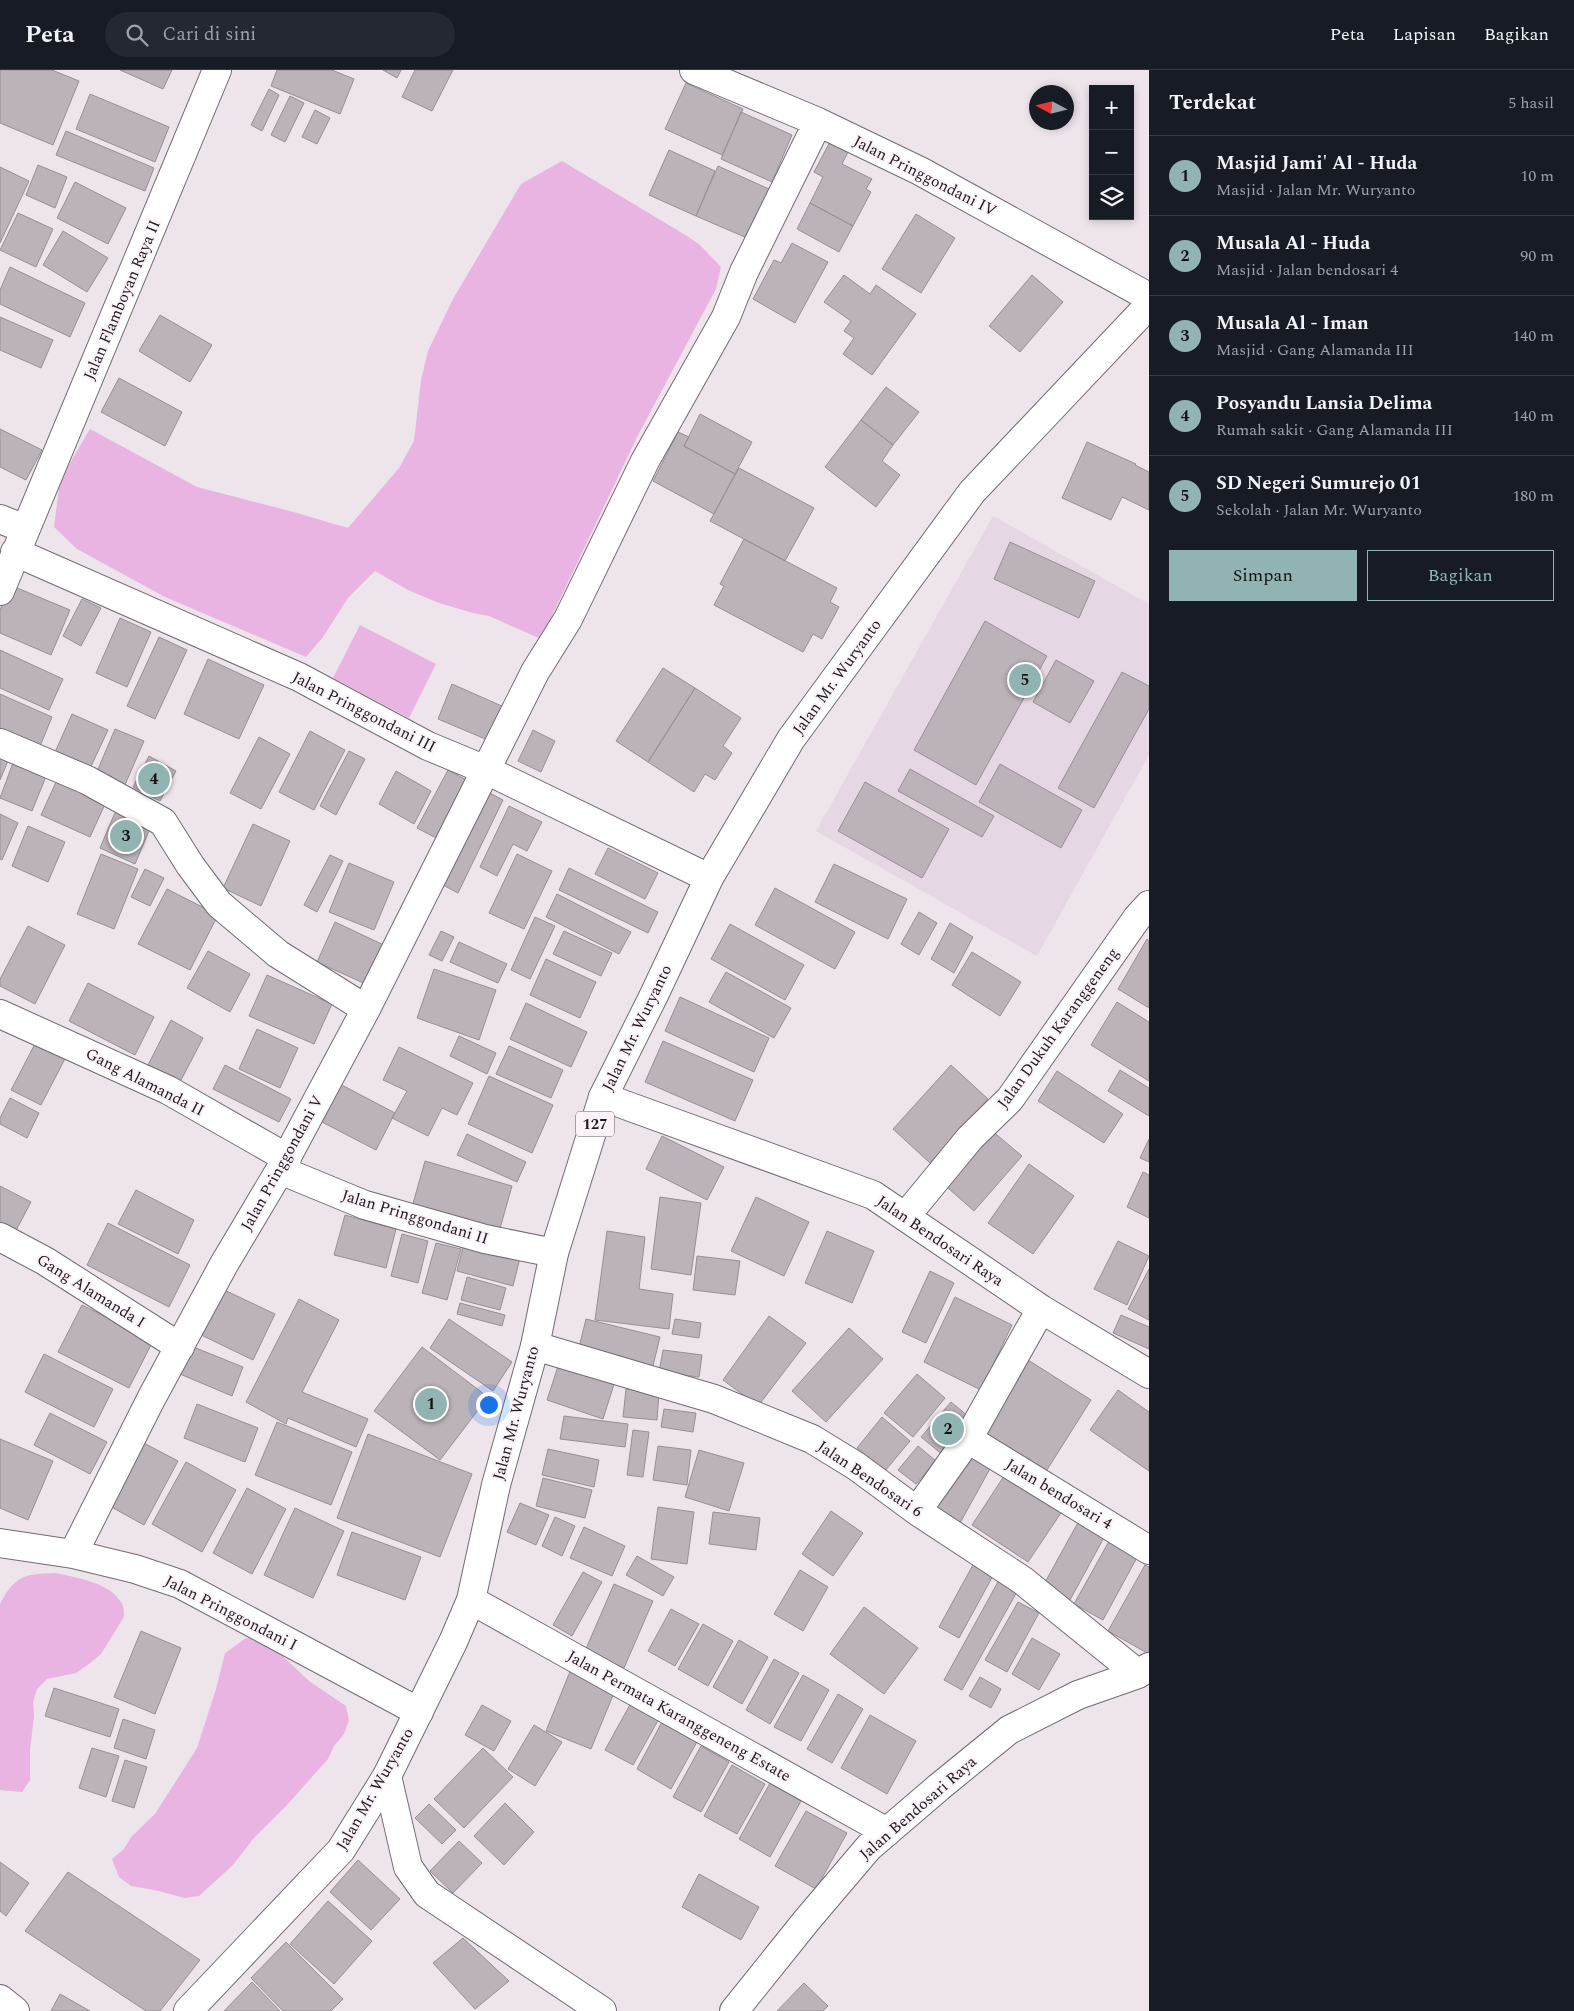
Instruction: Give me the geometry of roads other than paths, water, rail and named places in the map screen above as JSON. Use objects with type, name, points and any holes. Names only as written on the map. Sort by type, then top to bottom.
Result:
[{"type":"street","name":"Jalan Flamboyan Raya II","points":[[0,590],[217,70]]},
{"type":"street","name":"Jalan Pringgondani IV","points":[[694,70],[818,122],[920,171],[1149,297]]},
{"type":"street","name":"Jalan Pringgondani V","points":[[74,1554],[151,1399],[223,1266],[283,1164],[366,1009],[535,672],[568,619],[645,461],[726,317],[744,272],[818,122]]},
{"type":"street","name":"Jalan Mr. Wuryanto","points":[[188,2011],[341,1850],[387,1776],[453,1642],[471,1600],[496,1486],[535,1346],[554,1253],[603,1097],[654,996],[709,878],[791,740],[972,492],[1149,305]]},
{"type":"street","name":"Jalan Pringgondani III","points":[[0,519],[20,541],[300,678],[428,746],[486,770],[709,878]]},
{"type":"street","points":[[0,743],[87,780],[163,822],[190,865],[219,904],[278,954],[366,1009]]},
{"type":"street","name":"Jalan Dukuh Karanggeneng","points":[[905,1217],[970,1138],[1010,1099],[1149,905]]},
{"type":"street","name":"Gang Alamanda II","points":[[0,1014],[168,1090],[283,1164]]},
{"type":"street","name":"Jalan Bendosari Raya","points":[[603,1097],[873,1196],[1041,1309],[1149,1374]]},
{"type":"street","name":"Jalan Pringgondani II","points":[[283,1164],[365,1205],[486,1239],[554,1253]]},
{"type":"street","name":"Gang Alamanda I","points":[[0,1237],[45,1261],[180,1347]]},
{"type":"street","points":[[917,1511],[968,1439],[1041,1309]]},
{"type":"street","name":"Jalan Bendosari 6","points":[[535,1346],[714,1399],[812,1439],[856,1466],[917,1511],[1022,1580],[1144,1670]]},
{"type":"street","name":"Jalan bendosari 4","points":[[968,1439],[1149,1550]]},
{"type":"street","name":"Jalan Pringgondani I","points":[[0,1543],[74,1554],[135,1569],[180,1584],[419,1712]]},
{"type":"street","name":"Jalan Permata Karanggeneng Estate","points":[[471,1600],[887,1832]]},
{"type":"street","name":"Jalan Bendosari Raya","points":[[734,2011],[869,1847],[1009,1730],[1078,1695],[1144,1670]]},
{"type":"street","points":[[387,1776],[408,1867],[427,1894],[602,2011]]},
{"type":"street","points":[[0,1999],[15,2011]]},
{"type":"place","name":"SD Negeri Sumurejo 01","points":[[1025,680]]},
{"type":"place","name":"Posyandu Lansia Delima","points":[[154,779]]},
{"type":"place","name":"Musala Al - Iman","points":[[126,836]]},
{"type":"place","name":"Masjid Jami' Al - Huda","points":[[431,1404]]},
{"type":"place","name":"Musala Al - Huda","points":[[948,1429]]}]
